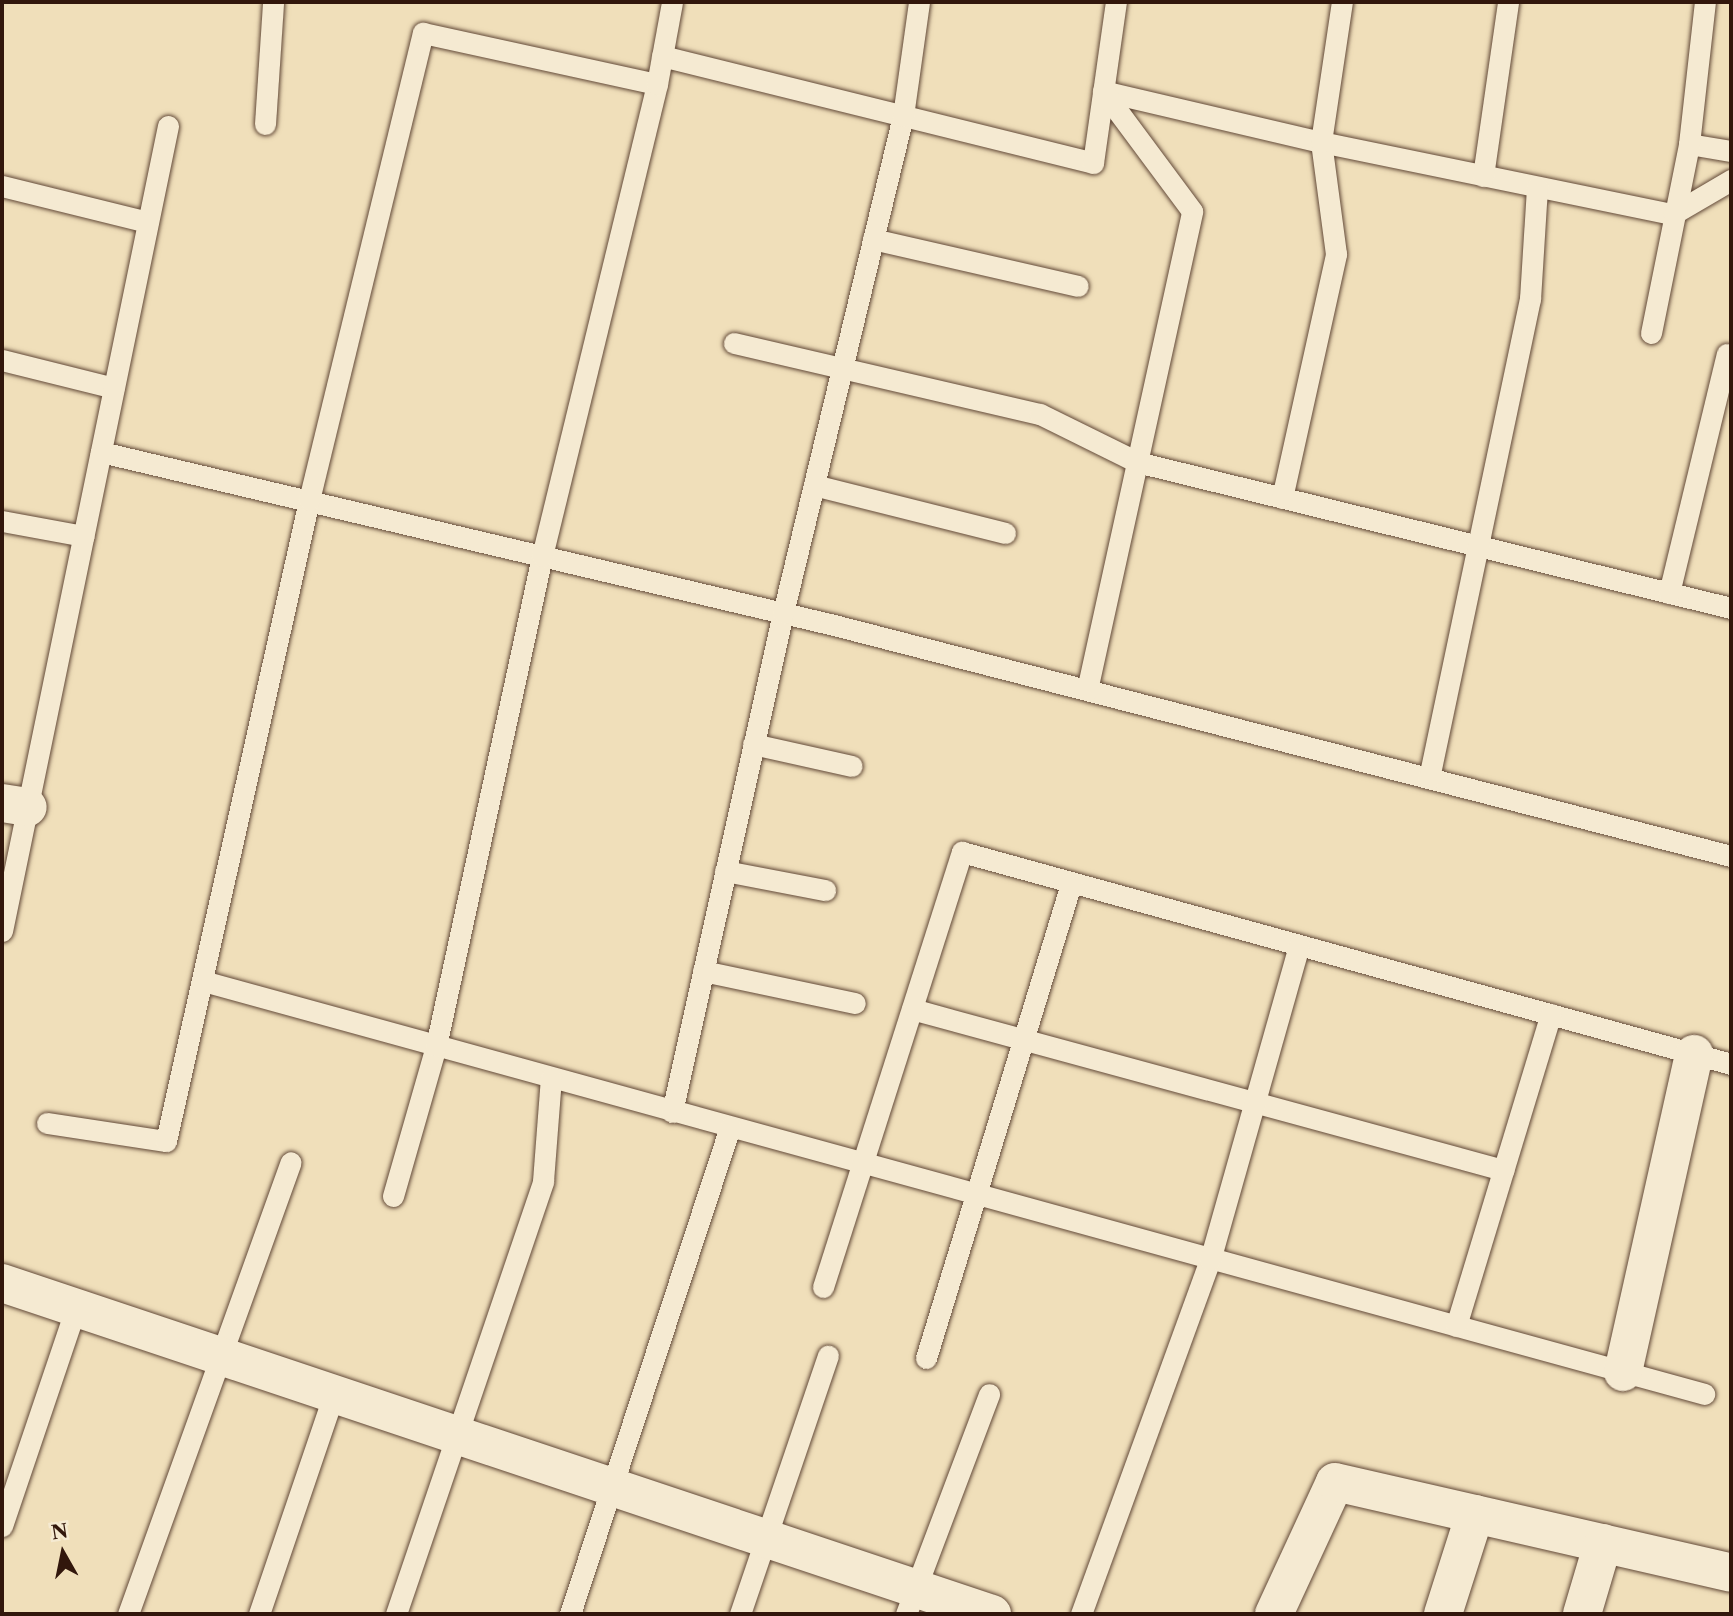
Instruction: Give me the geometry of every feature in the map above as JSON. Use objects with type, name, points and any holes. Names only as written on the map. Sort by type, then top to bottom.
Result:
[{"type":"street","points":[[1623,1372],[1695,1054]]},
{"type":"street","points":[[2,1283],[765,1538],[910,1601],[992,1614]]},
{"type":"street","points":[[1274,1614],[1335,1482],[1731,1573]]},
{"type":"street","points":[[1443,1614],[1475,1514]]},
{"type":"street","points":[[1582,1614],[1603,1543]]},
{"type":"lane","points":[[265,124],[273,2]]},
{"type":"lane","points":[[393,1196],[436,1046],[542,556],[657,84],[672,2]]},
{"type":"lane","points":[[672,1112],[783,613],[903,116],[919,2]]},
{"type":"lane","points":[[662,56],[1093,163],[1116,2]]},
{"type":"lane","points":[[1282,498],[1336,254],[1321,142],[1342,2]]},
{"type":"lane","points":[[1483,176],[1508,2]]},
{"type":"lane","points":[[1651,333],[1689,144],[1705,2]]},
{"type":"lane","points":[[47,1123],[166,1140],[309,500],[423,33],[657,84]]},
{"type":"lane","points":[[1104,92],[1321,142],[1673,214],[1731,180]]},
{"type":"lane","points":[[1087,690],[1192,211],[1104,92]]},
{"type":"lane","points":[[2,931],[15,805],[84,536],[168,126]]},
{"type":"lane","points":[[1689,144],[1731,151]]},
{"type":"lane","points":[[2,186],[148,222]]},
{"type":"lane","points":[[1429,778],[1530,299],[1537,187]]},
{"type":"lane","points":[[873,239],[1077,286]]},
{"type":"lane","points":[[734,343],[1040,414],[1137,462],[1731,608]]},
{"type":"lane","points":[[1669,593],[1727,354]]},
{"type":"lane","points":[[2,360],[114,388]]},
{"type":"lane","points":[[101,452],[783,613],[1731,856]]},
{"type":"lane","points":[[814,485],[1005,533]]},
{"type":"lane","points":[[2,521],[84,536]]},
{"type":"lane","points":[[753,744],[852,766]]},
{"type":"lane","points":[[822,1287],[962,852],[1731,1064]]},
{"type":"lane","points":[[725,871],[825,890]]},
{"type":"lane","points":[[926,1358],[1071,883]]},
{"type":"lane","points":[[1081,1614],[1210,1260],[1299,945]]},
{"type":"lane","points":[[703,971],[855,1003]]},
{"type":"lane","points":[[203,981],[862,1165],[1704,1394]]},
{"type":"lane","points":[[912,1009],[1253,1105],[1503,1170]]},
{"type":"lane","points":[[1456,1326],[1551,1014]]},
{"type":"lane","points":[[396,1614],[543,1181],[551,1078]]},
{"type":"lane","points":[[570,1614],[730,1127]]},
{"type":"lane","points":[[128,1614],[291,1162]]},
{"type":"lane","points":[[2,1526],[76,1307]]},
{"type":"lane","points":[[740,1614],[828,1356]]},
{"type":"lane","points":[[259,1614],[334,1394]]},
{"type":"lane","points":[[910,1601],[989,1394]]}]
